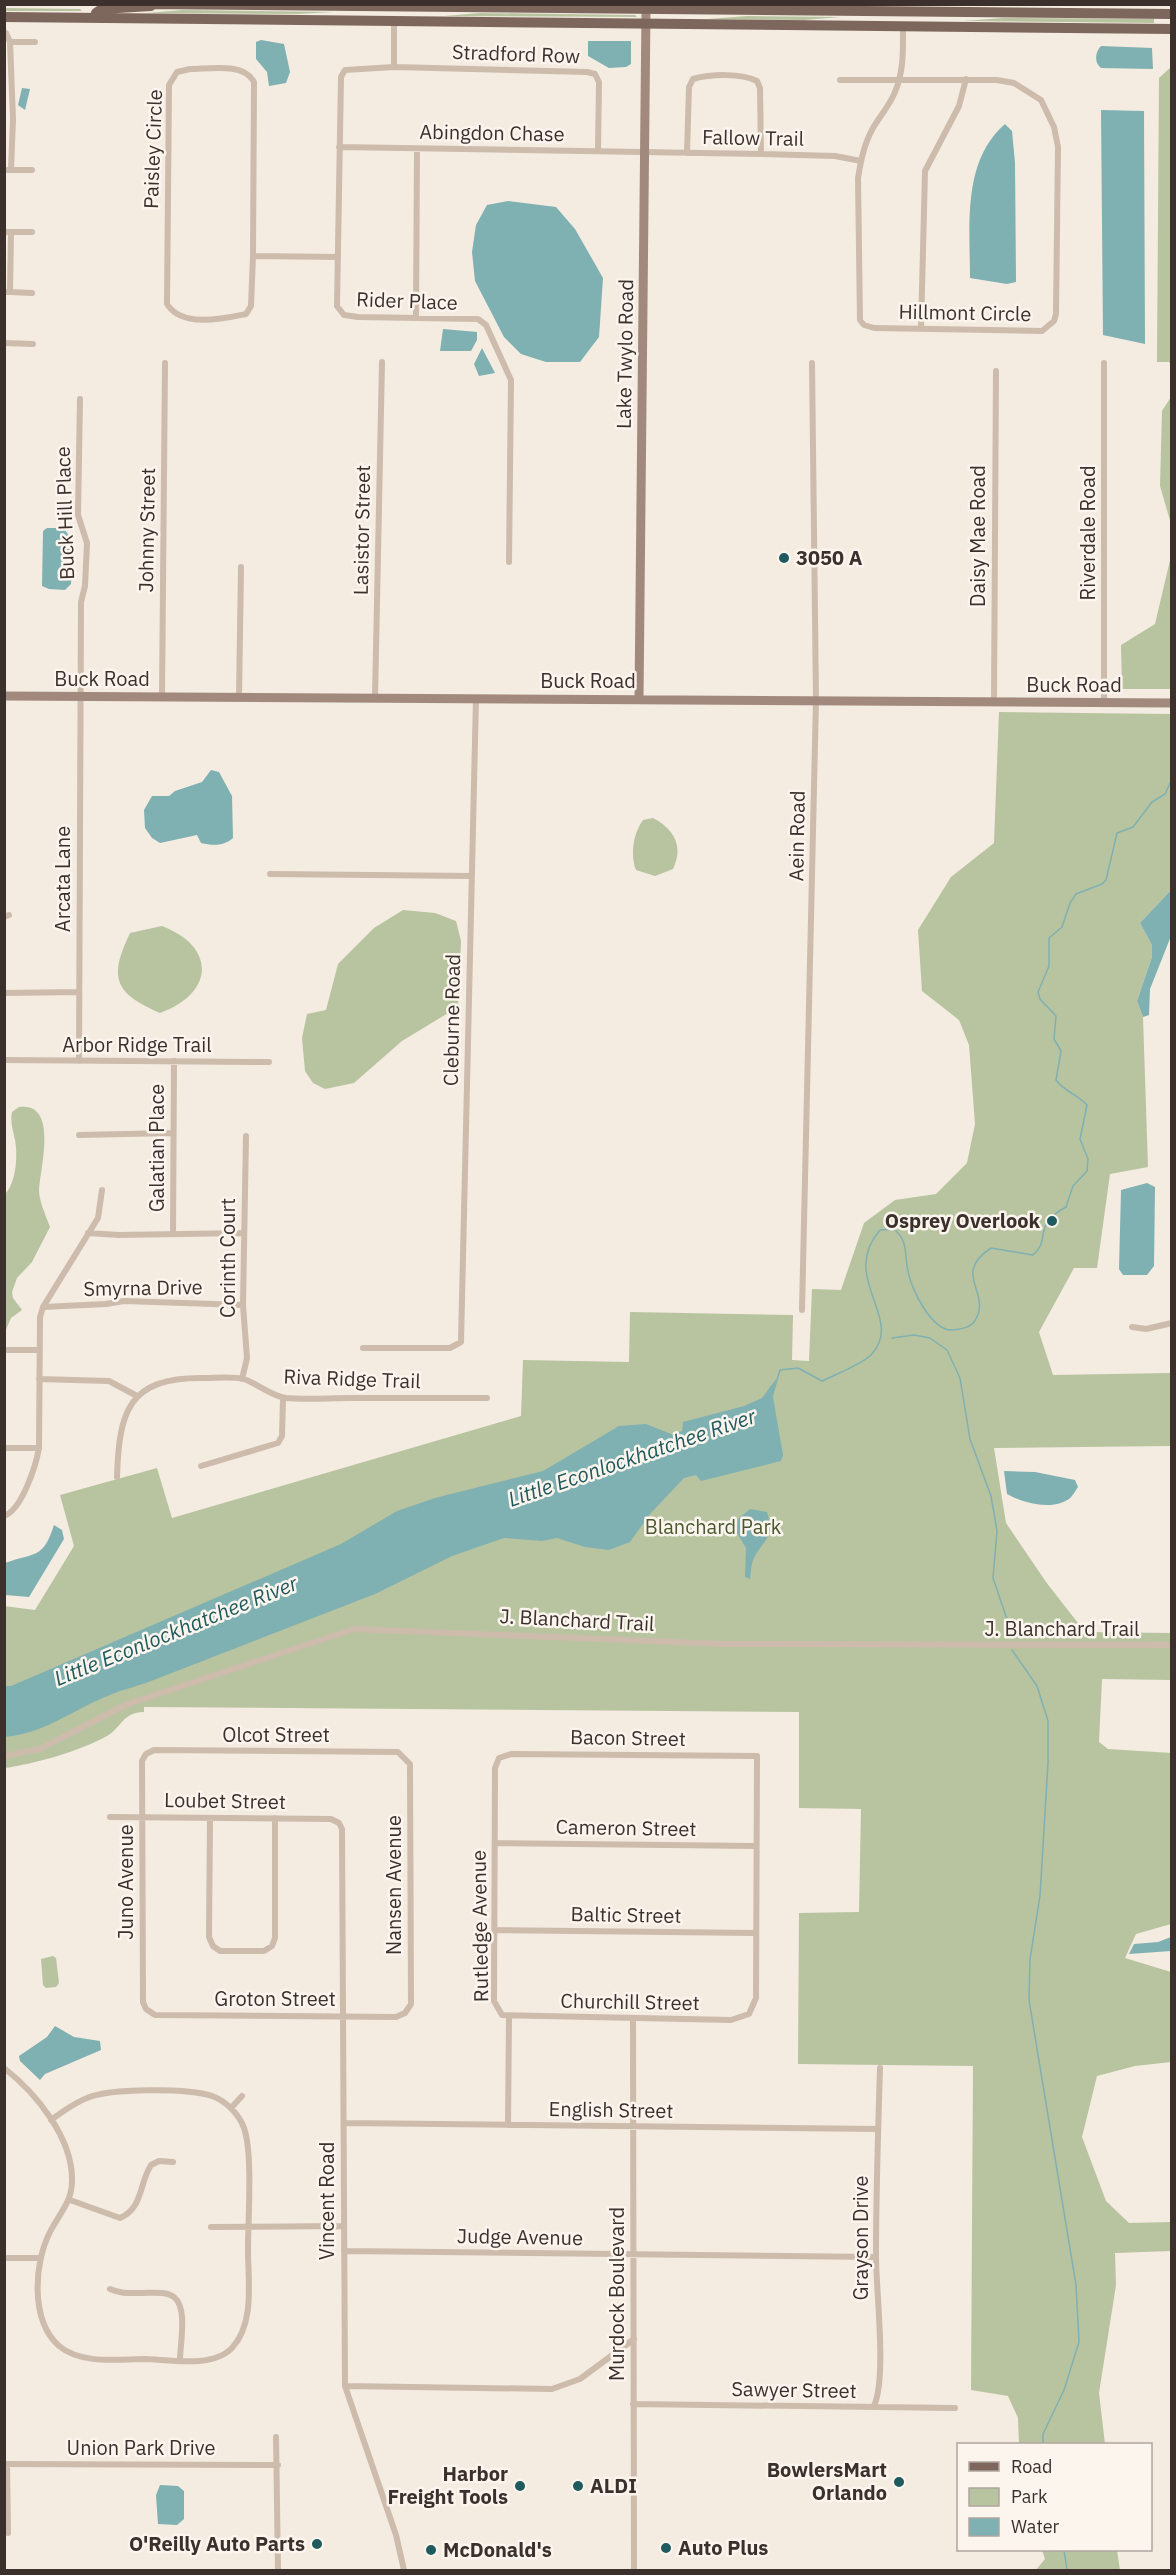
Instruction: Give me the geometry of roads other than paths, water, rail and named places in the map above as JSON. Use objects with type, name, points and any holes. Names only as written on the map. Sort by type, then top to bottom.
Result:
[{"type":"main road","points":[[144,4],[646,9],[902,8],[932,13],[1172,14]]},
{"type":"main road","points":[[95,18],[96,12],[102,9],[170,5]]},
{"type":"main road","points":[[872,27],[894,22],[902,8]]},
{"type":"main road","points":[[903,27],[912,19],[932,13]]},
{"type":"main road","points":[[5,17],[1172,29]]},
{"type":"street","points":[[394,6],[394,67]]},
{"type":"street","name":"Lake Twylo Road","points":[[639,699],[646,9]]},
{"type":"street","points":[[5,17],[13,119],[8,170],[32,170]]},
{"type":"street","name":"Hillmont Circle","points":[[900,79],[997,80],[1014,83],[1041,100],[1054,127],[1058,147],[1056,314],[1054,321],[1042,331],[874,328],[864,325],[860,320],[858,178],[861,161],[873,129],[894,94],[900,79],[903,67],[903,27]]},
{"type":"street","points":[[7,38],[35,42]]},
{"type":"street","name":"Rider Place","points":[[394,67],[345,70],[341,77],[337,306],[344,315],[478,319],[486,325],[511,380],[509,562]]},
{"type":"street","name":"Stradford Row","points":[[394,67],[595,74],[599,82],[598,150]]},
{"type":"street","name":"Paisley Circle","points":[[190,69],[241,70],[251,76],[254,82],[254,256],[251,306],[246,314],[226,318],[183,318],[173,314],[167,304],[169,85],[177,72],[190,69]]},
{"type":"street","points":[[687,153],[688,87],[693,79],[703,76],[749,77],[757,81],[760,154]]},
{"type":"street","points":[[840,80],[900,79]]},
{"type":"street","points":[[921,329],[925,171],[959,106],[966,80]]},
{"type":"street","points":[[4,88],[11,100]]},
{"type":"street","points":[[4,119],[13,119]]},
{"type":"street","name":"Abingdon Chase","points":[[339,147],[644,152]]},
{"type":"street","points":[[416,317],[417,148]]},
{"type":"street","name":"Fallow Trail","points":[[644,152],[835,156],[861,161]]},
{"type":"street","points":[[32,232],[8,232],[7,292],[32,293]]},
{"type":"street","points":[[254,256],[338,257]]},
{"type":"street","points":[[4,343],[33,344]]},
{"type":"street","name":"Lasistor Street","points":[[375,698],[382,362]]},
{"type":"street","name":"Johnny Street","points":[[162,697],[165,363]]},
{"type":"street","name":"Aein Road","points":[[802,1310],[816,700],[812,363]]},
{"type":"street","name":"Riverdale Road","points":[[1104,363],[1104,703]]},
{"type":"street","name":"Daisy Mae Road","points":[[994,702],[996,371]]},
{"type":"street","name":"Buck Hill Place","points":[[80,399],[78,514],[87,543],[85,586],[81,602],[80,696]]},
{"type":"street","points":[[239,698],[241,567]]},
{"type":"street","name":"Buck Road","points":[[4,696],[1172,703]]},
{"type":"street","name":"Arcata Lane","points":[[79,1061],[80,696]]},
{"type":"street","name":"Cleburne Road","points":[[363,1348],[450,1348],[461,1342],[476,698]]},
{"type":"street","points":[[270,874],[472,876]]},
{"type":"street","points":[[4,993],[79,992]]},
{"type":"street","name":"Arbor Ridge Trail","points":[[4,1060],[268,1062]]},
{"type":"street","name":"Galatian Place","points":[[173,1234],[174,1061]]},
{"type":"street","points":[[79,1135],[173,1133]]},
{"type":"street","name":"Corinth Court","points":[[242,1379],[247,1358],[243,1305],[246,1136]]},
{"type":"street","points":[[4,1516],[11,1514],[17,1505],[36,1465],[39,1448],[39,1350],[42,1307],[98,1218],[102,1190]]},
{"type":"street","points":[[88,1233],[244,1233]]},
{"type":"street","name":"Smyrna Drive","points":[[42,1307],[124,1301],[243,1305]]},
{"type":"street","points":[[1132,1327],[1146,1329],[1172,1323]]},
{"type":"street","points":[[4,1350],[39,1350]]},
{"type":"street","name":"Riva Ridge Trail","points":[[137,1396],[153,1386],[188,1378],[242,1379],[284,1398],[487,1398]]},
{"type":"street","points":[[39,1379],[109,1381],[137,1396],[120,1425],[117,1477]]},
{"type":"street","points":[[201,1466],[278,1443],[282,1436],[284,1398]]},
{"type":"street","points":[[4,1448],[39,1448]]},
{"type":"street","name":"J. Blanchard Trail","points":[[4,1756],[40,1749],[125,1706],[322,1638],[360,1629],[725,1644],[1172,1646]]},
{"type":"street","name":"Olcot Street","points":[[146,1754],[154,1750],[398,1752],[405,1756]]},
{"type":"street","name":"Juno Avenue","points":[[146,1754],[142,1761],[143,2002],[146,2009]]},
{"type":"street","name":"Bacon Street","points":[[500,1758],[511,1754],[757,1756],[756,1845]]},
{"type":"street","name":"Nansen Avenue","points":[[405,1756],[410,1764],[411,2004],[405,2013]]},
{"type":"street","name":"Rutledge Avenue","points":[[500,1758],[495,1768],[494,2001],[502,2015],[509,2017],[508,2125]]},
{"type":"street","name":"Loubet Street","points":[[110,1817],[331,1819],[339,1823]]},
{"type":"street","points":[[210,1818],[209,1937],[213,1946],[220,1951],[264,1951],[272,1946],[275,1938],[275,1818]]},
{"type":"street","name":"Vincent Road","points":[[339,1823],[342,1829],[344,2016],[345,2386],[396,2535],[404,2571]]},
{"type":"street","name":"Cameron Street","points":[[495,1843],[756,1845]]},
{"type":"street","points":[[756,1845],[756,1933]]},
{"type":"street","name":"Baltic Street","points":[[495,1930],[756,1933]]},
{"type":"street","name":"Churchill Street","points":[[509,2017],[732,2020],[749,2014],[756,1998],[756,1933]]},
{"type":"street","name":"Groton Street","points":[[146,2009],[154,2015],[396,2017],[405,2013]]},
{"type":"street","name":"Murdock Boulevard","points":[[633,2018],[634,2571]]},
{"type":"street","points":[[4,2068],[32,2095],[51,2120],[66,2151],[71,2168],[70,2200],[51,2230],[40,2258],[39,2306],[43,2323],[60,2347],[92,2359],[207,2360],[231,2350],[239,2338],[248,2311],[248,2226],[247,2144],[244,2129],[231,2108],[214,2096],[197,2092],[121,2091],[87,2098],[51,2120]]},
{"type":"street","name":"Grayson Drive","points":[[874,2406],[879,2395],[880,2375],[876,2257],[880,2068]]},
{"type":"street","points":[[231,2108],[242,2096]]},
{"type":"street","name":"English Street","points":[[344,2123],[878,2129]]},
{"type":"street","points":[[70,2200],[120,2218],[130,2213],[136,2206],[151,2165],[159,2161],[172,2162]]},
{"type":"street","points":[[211,2227],[344,2226]]},
{"type":"street","name":"Judge Avenue","points":[[344,2251],[876,2257]]},
{"type":"street","points":[[4,2258],[40,2258]]},
{"type":"street","points":[[110,2289],[118,2293],[164,2293],[173,2296],[179,2303],[181,2312],[180,2360]]},
{"type":"street","points":[[345,2386],[552,2389],[580,2379],[633,2339]]},
{"type":"street","name":"Sawyer Street","points":[[633,2404],[955,2408]]},
{"type":"street","points":[[276,2437],[278,2571]]},
{"type":"street","points":[[6,2464],[8,2533]]},
{"type":"street","name":"Union Park Drive","points":[[6,2464],[278,2464]]},
{"type":"water","points":[[261,40],[284,44],[290,72],[286,83],[269,86],[267,72],[256,59],[256,42]]},
{"type":"water","points":[[588,41],[631,41],[631,64],[626,67],[609,68],[588,56]]},
{"type":"water","points":[[1101,46],[1152,48],[1153,69],[1101,68],[1096,57]]},
{"type":"water","points":[[22,88],[30,89],[25,110],[18,105]]},
{"type":"water","points":[[1101,110],[1144,111],[1145,344],[1103,335]]},
{"type":"water","points":[[1005,124],[1012,131],[1015,163],[1016,282],[1007,284],[970,278],[969,237],[971,195],[981,156],[991,139]]},
{"type":"water","points":[[508,201],[556,207],[575,229],[603,278],[599,337],[580,362],[546,362],[521,354],[504,337],[475,281],[472,252],[476,225],[487,205]]},
{"type":"water","points":[[443,329],[477,332],[477,340],[471,351],[440,351]]},
{"type":"water","points":[[482,348],[495,373],[479,376],[474,364]]},
{"type":"water","points":[[47,528],[63,528],[71,540],[73,554],[71,584],[65,590],[42,586],[43,531]]},
{"type":"water","points":[[211,770],[219,772],[232,796],[233,838],[226,843],[214,845],[201,843],[197,835],[160,843],[152,838],[145,828],[144,810],[152,796],[169,796],[175,791],[202,782]]},
{"type":"water","points":[[1171,890],[1171,936],[1150,989],[1149,1015],[1143,1017],[1137,1001],[1152,957],[1152,945],[1140,923]]},
{"type":"water","points":[[1147,1183],[1155,1187],[1154,1266],[1147,1275],[1123,1275],[1119,1269],[1121,1190]]},
{"type":"water","points":[[776,1379],[773,1397],[783,1455],[781,1461],[701,1481],[696,1475],[684,1478],[650,1514],[630,1542],[609,1550],[585,1547],[557,1538],[542,1541],[504,1538],[452,1556],[375,1594],[146,1683],[114,1693],[47,1726],[20,1735],[5,1737],[5,1686],[11,1686],[341,1544],[397,1511],[435,1498],[543,1471],[619,1426],[646,1424],[671,1434],[682,1431],[683,1422],[744,1406],[762,1398]]},
{"type":"water","points":[[1004,1471],[1035,1472],[1075,1480],[1078,1487],[1070,1498],[1062,1503],[1046,1505],[1029,1503],[1007,1494]]},
{"type":"water","points":[[750,1509],[767,1512],[770,1532],[754,1558],[750,1579],[745,1577],[746,1548],[737,1533],[738,1519]]},
{"type":"water","points":[[54,1525],[62,1530],[64,1539],[29,1597],[5,1595],[5,1563],[37,1553],[46,1544]]},
{"type":"water","points":[[1171,1937],[1171,1951],[1129,1954],[1134,1944],[1158,1942]]},
{"type":"water","points":[[55,2026],[74,2037],[100,2041],[101,2050],[45,2074],[40,2080],[20,2061],[19,2056],[47,2037]]},
{"type":"water","points":[[160,2485],[178,2486],[184,2491],[184,2519],[177,2525],[158,2524],[156,2495]]},
{"type":"waterway","name":"Little Econlockhatchee River","points":[[1172,628],[1172,637]]},
{"type":"waterway","name":"Little Econlockhatchee River","points":[[773,1393],[780,1370],[798,1368],[822,1381],[871,1355],[880,1341],[881,1327],[868,1281],[866,1265],[869,1248],[880,1230],[894,1229],[902,1239],[910,1279],[930,1317],[945,1329],[962,1329],[970,1326],[979,1312],[973,1276],[974,1267],[979,1258],[991,1248],[1033,1255],[1041,1243],[1045,1226],[1049,1220],[1066,1207],[1073,1186],[1087,1171],[1088,1159],[1080,1139],[1087,1105],[1056,1080],[1061,1051],[1054,1039],[1056,1016],[1040,999],[1038,992],[1049,966],[1049,938],[1062,927],[1070,903],[1076,894],[1102,884],[1106,880],[1117,833],[1133,827],[1152,802],[1165,794],[1171,781],[1172,758]]},
{"type":"waterway","points":[[892,1338],[914,1335],[930,1338],[947,1350],[960,1378],[970,1439],[991,1496],[997,1531],[993,1578],[1012,1634]]},
{"type":"waterway","points":[[1012,1650],[1037,1686],[1048,1721],[1048,1763],[1040,1896],[1030,1959],[1029,2000],[1076,2285],[1079,2342],[1064,2390],[1043,2434],[1043,2443]]},
{"type":"waterway","points":[[1064,2551],[1067,2570]]},
{"type":"place","name":"3050 A","points":[[784,558]]},
{"type":"place","name":"Osprey Overlook","points":[[1052,1221]]},
{"type":"place","name":"BowlersMart Orlando","points":[[899,2482]]},
{"type":"place","name":"Harbor Freight Tools","points":[[520,2486]]},
{"type":"place","name":"ALDI","points":[[578,2486]]},
{"type":"place","name":"O'Reilly Auto Parts","points":[[317,2544]]},
{"type":"place","name":"Auto Plus","points":[[666,2548]]},
{"type":"place","name":"McDonald's","points":[[431,2550]]},
{"type":"park label","name":"Blanchard Park","points":[[713,1527]]}]
